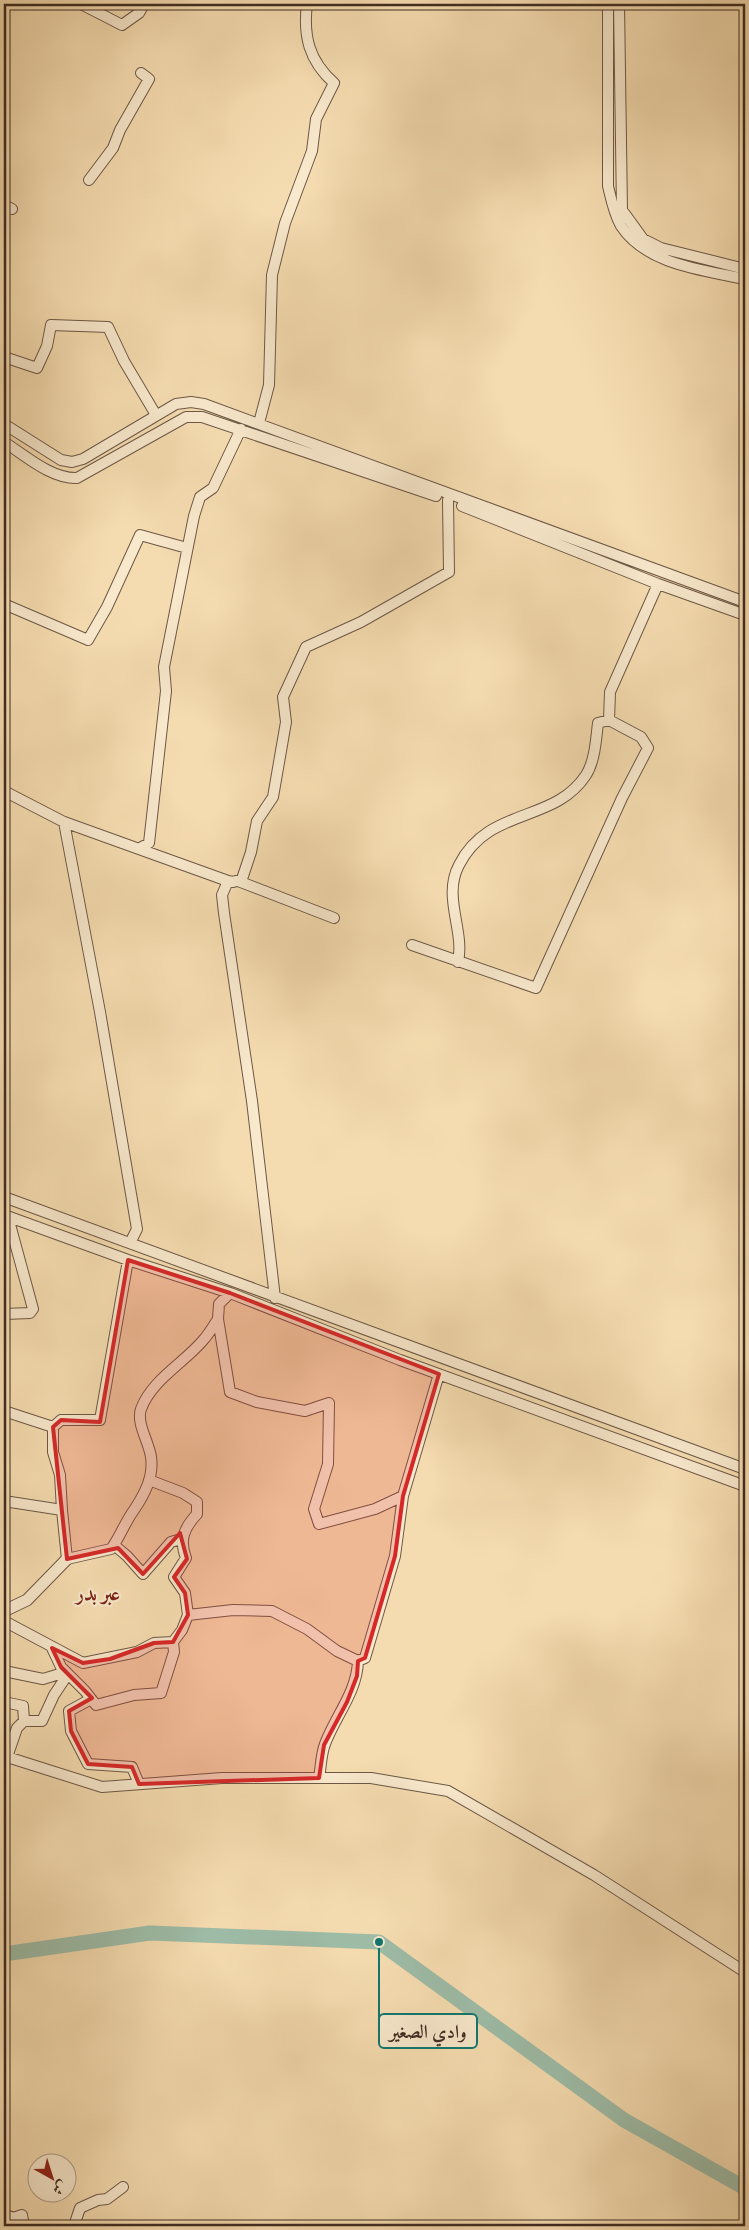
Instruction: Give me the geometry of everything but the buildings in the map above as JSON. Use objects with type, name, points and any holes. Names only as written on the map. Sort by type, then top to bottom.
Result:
[{"type":"street","points":[[81,4],[122,25],[139,13],[144,4]]},
{"type":"street","points":[[259,423],[269,385],[272,275],[285,223],[312,151],[316,119],[334,83],[320,71],[310,48],[305,24],[307,4]]},
{"type":"street","points":[[608,4],[608,186],[613,208],[622,226],[634,240],[660,258],[745,278]]},
{"type":"street","points":[[619,4],[622,210],[643,239],[661,248],[745,269]]},
{"type":"street","points":[[88,180],[114,148],[120,130],[149,79],[141,73]]},
{"type":"street","points":[[4,357],[37,368],[46,346],[51,325],[108,327],[124,362],[156,415]]},
{"type":"street","points":[[4,424],[61,460],[72,462],[83,459],[176,404],[191,402],[204,404],[745,602]]},
{"type":"street","points":[[4,442],[49,471],[65,478],[77,478],[186,418],[202,417],[448,500],[658,584],[745,616]]},
{"type":"street","points":[[140,848],[149,842],[166,691],[164,667],[187,548],[200,497],[213,488],[241,429]]},
{"type":"street","points":[[275,1298],[253,1110],[222,895],[233,881],[244,875],[257,821],[273,797],[286,722],[283,698],[306,646],[361,622],[449,572],[448,500]]},
{"type":"street","points":[[4,604],[88,640],[107,607],[140,535],[187,548]]},
{"type":"street","points":[[609,720],[610,692],[658,584]]},
{"type":"street","points":[[412,945],[458,962],[487,970],[536,988],[622,798],[648,748],[641,737],[609,720],[598,723],[595,747],[587,774],[564,799],[494,826],[471,845],[458,866],[452,884],[453,909],[461,949],[458,962]]},
{"type":"street","points":[[4,791],[64,822],[334,918]]},
{"type":"street","points":[[64,822],[100,1012],[137,1229],[130,1243]]},
{"type":"street","points":[[4,1197],[745,1469]]},
{"type":"street","points":[[6,1216],[128,1260],[230,1293],[439,1374],[745,1486]]},
{"type":"street","points":[[4,1314],[30,1313],[33,1309],[6,1216]]},
{"type":"street","points":[[67,1559],[60,1475],[53,1452],[53,1427],[60,1420],[100,1420],[128,1260]]},
{"type":"street","points":[[230,1293],[219,1304],[218,1319],[230,1392],[257,1402],[305,1411],[329,1403],[328,1464],[314,1509],[319,1524],[375,1509],[404,1496]]},
{"type":"street","points":[[4,1611],[27,1600],[67,1559],[111,1549],[114,1545],[134,1510],[141,1503],[149,1480],[151,1458],[144,1436],[140,1410],[150,1392],[205,1339],[218,1319]]},
{"type":"street","points":[[188,1615],[233,1610],[272,1611],[307,1629],[337,1651],[358,1660],[365,1658],[395,1556],[404,1496],[439,1374]]},
{"type":"street","points":[[4,1411],[53,1427]]},
{"type":"street","points":[[4,1621],[83,1663],[137,1652],[154,1643],[172,1642],[182,1630],[188,1615],[185,1593],[174,1577],[186,1558],[181,1539],[188,1524],[197,1514],[197,1502],[183,1493],[149,1480]]},
{"type":"street","points":[[4,1501],[62,1510]]},
{"type":"street","points":[[114,1545],[143,1574],[171,1542],[181,1539]]},
{"type":"street","points":[[52,1648],[67,1673],[96,1705],[116,1699],[161,1693],[174,1652],[172,1642]]},
{"type":"street","points":[[319,1778],[324,1745],[338,1714],[347,1702],[357,1676],[358,1660]]},
{"type":"street","points":[[4,1671],[43,1679],[67,1673]]},
{"type":"street","points":[[67,1673],[42,1721],[24,1722],[17,1728],[6,1757],[102,1787],[222,1778],[370,1778],[448,1791],[594,1875],[745,1972]]},
{"type":"street","points":[[91,1699],[69,1711],[71,1731],[88,1764],[132,1768],[139,1784]]},
{"type":"street","points":[[4,1702],[23,1706],[24,1722]]},
{"type":"street","points":[[74,2226],[80,2208],[98,2200],[107,2199],[123,2187]]},
{"type":"street","points":[[4,2214],[13,2218],[22,2215],[24,2226]]},
{"type":"highlighted area","points":[[128,1260],[230,1293],[439,1374],[403,1496],[395,1556],[365,1658],[358,1661],[357,1676],[347,1702],[324,1745],[319,1778],[139,1784],[132,1767],[88,1764],[71,1731],[69,1711],[92,1698],[61,1667],[52,1648],[83,1663],[110,1659],[154,1643],[173,1642],[188,1615],[185,1593],[174,1577],[187,1559],[180,1533],[143,1574],[118,1548],[67,1559],[53,1427],[61,1420],[100,1422]]},
{"type":"waterway","points":[[4,1954],[150,1933],[379,1942],[624,2120],[745,2188]]},
{"type":"place","name":"وادي الصغير","points":[[379,1942]]},
{"type":"district","name":"عبر بدر","points":[[98,1593]]}]
